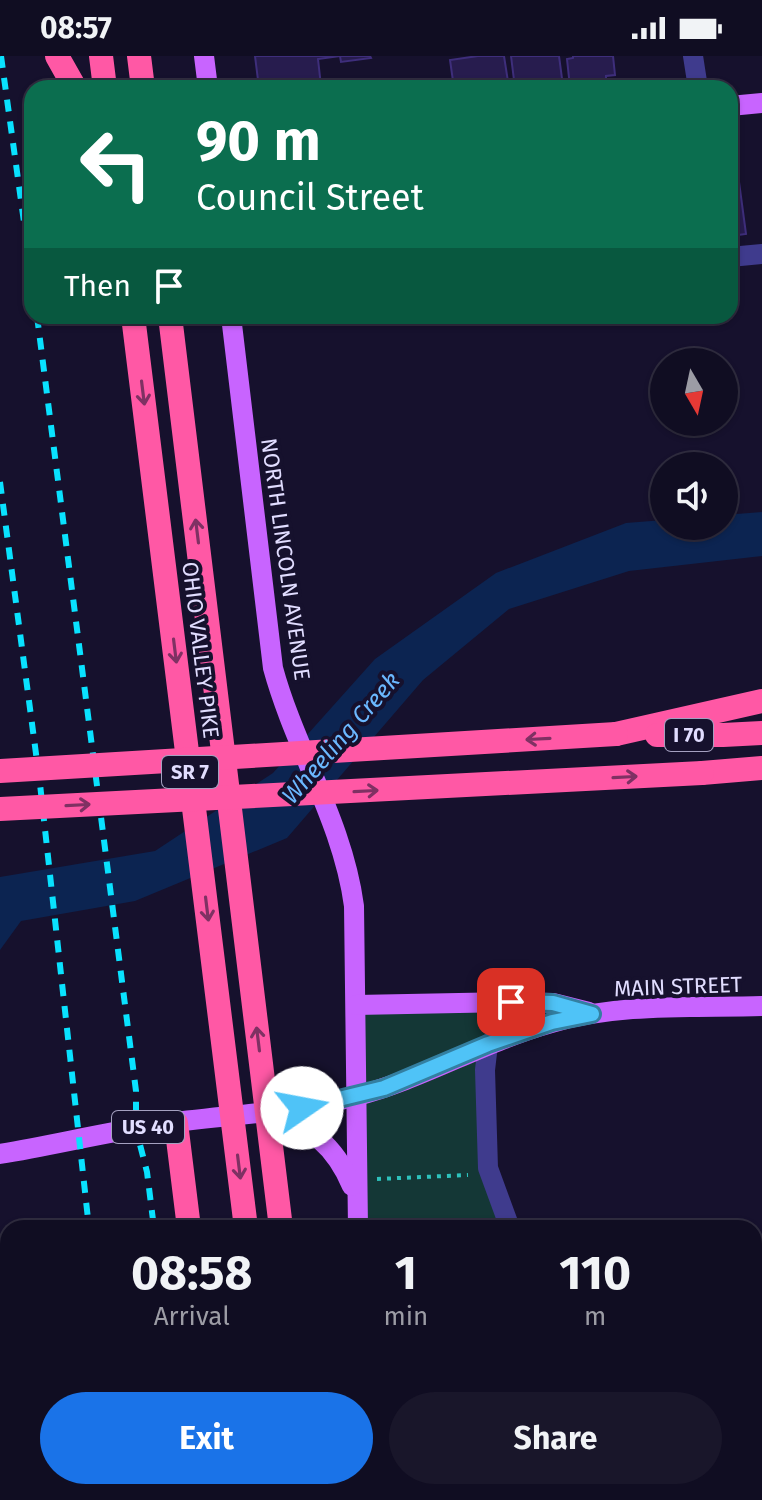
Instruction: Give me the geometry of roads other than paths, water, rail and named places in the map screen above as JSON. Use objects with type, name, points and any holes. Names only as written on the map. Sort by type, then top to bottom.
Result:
[{"type":"highway","points":[[57,56],[70,80]]},
{"type":"highway","points":[[101,56],[104,80]]},
{"type":"highway","points":[[139,56],[142,80]]},
{"type":"highway","name":"OHIO VALLEY PIKE","points":[[134,324],[245,1220]]},
{"type":"highway","name":"OHIO VALLEY PIKE","points":[[171,324],[280,1220]]},
{"type":"highway","points":[[616,734],[762,701]]},
{"type":"highway","name":"I 70","points":[[0,771],[616,734],[762,733]]},
{"type":"highway","name":"I 70","points":[[0,809],[762,770]]},
{"type":"highway","points":[[176,1123],[188,1220]]},
{"type":"main road","points":[[204,56],[207,80]]},
{"type":"main road","points":[[738,105],[762,103]]},
{"type":"main road","name":"NORTH LINCOLN AVENUE","points":[[232,324],[269,647],[280,694],[343,853],[354,906],[358,1220]]},
{"type":"main road","points":[[356,1005],[525,1002],[566,1005],[592,1014]]},
{"type":"main road","name":"MAIN STREET","points":[[0,1154],[176,1123],[260,1115],[355,1097],[414,1077],[488,1044],[552,1022],[592,1014],[762,1006]]},
{"type":"main road","points":[[260,1115],[303,1128],[328,1145],[346,1172],[357,1201]]},
{"type":"street","points":[[693,56],[697,80]]},
{"type":"street","points":[[738,256],[762,254]]},
{"type":"street","points":[[488,1044],[485,1144],[490,1174],[507,1220]]},
{"type":"water","name":"Wheeling Creek","points":[[762,512],[762,556],[629,571],[509,609],[423,680],[287,838],[135,901],[21,921],[0,950],[0,877],[155,851],[273,773],[375,659],[496,573],[626,523],[650,521],[650,540],[738,540],[738,514]]},
{"type":"railway","points":[[1,56],[24,222]]},
{"type":"railway","points":[[38,324],[136,1091],[136,1129],[147,1172],[153,1220]]},
{"type":"railway","points":[[0,482],[40,784],[88,1220]]}]
